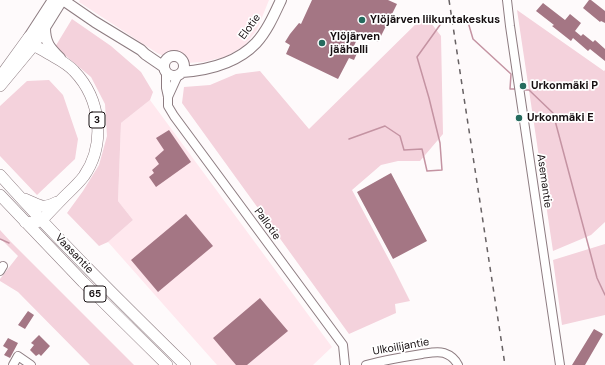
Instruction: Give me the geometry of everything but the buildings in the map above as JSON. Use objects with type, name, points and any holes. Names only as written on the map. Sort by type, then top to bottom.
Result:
[{"type":"highway","name":"3","points":[[18,195],[41,207],[50,206],[61,200],[77,184],[89,168],[96,150],[98,130],[96,109],[89,92],[80,78],[64,62],[31,41]]},
{"type":"highway","points":[[0,76],[31,41]]},
{"type":"highway","points":[[0,86],[31,41]]},
{"type":"highway","name":"Vaasantie","points":[[0,175],[72,252],[185,365]]},
{"type":"highway","name":"Vaasantie","points":[[0,195],[83,282],[167,365]]},
{"type":"highway","points":[[25,222],[34,223],[42,220],[61,200]]},
{"type":"highway","name":"65","points":[[61,200],[55,212],[54,221],[72,252]]},
{"type":"main road","points":[[54,0],[45,28],[45,37],[51,49],[64,62]]},
{"type":"main road","points":[[31,41],[51,11],[63,0],[95,22],[141,50],[172,76],[180,74],[185,67],[184,62],[178,56],[175,55],[168,57],[141,50]]},
{"type":"main road","name":"Elotie","points":[[180,74],[224,64],[247,51],[257,42],[265,30],[281,0]]},
{"type":"main road","points":[[31,41],[45,28]]},
{"type":"main road","points":[[165,69],[165,62],[168,57]]},
{"type":"main road","name":"Elotie","points":[[184,62],[208,68]]},
{"type":"street","name":"Asemantie","points":[[507,0],[560,365]]},
{"type":"street","name":"Pallotie","points":[[165,69],[168,106],[174,116],[343,345],[345,365]]},
{"type":"street","points":[[168,97],[180,74]]},
{"type":"street","name":"Ulkoilijantie","points":[[366,365],[395,358],[437,352],[445,353],[454,358],[458,365]]},
{"type":"street","points":[[13,365],[18,356],[31,365]]},
{"type":"shaded area","points":[[80,0],[269,0],[257,30],[244,46],[225,57],[203,62],[186,63],[170,59],[157,53],[79,2]]},
{"type":"shaded area","points":[[517,10],[604,71],[605,70],[605,222],[591,235],[553,251]]},
{"type":"shaded area","points":[[425,15],[441,36],[443,134],[420,161],[398,161],[381,165],[352,190],[410,301],[395,304],[396,313],[349,334],[182,103],[184,87],[210,85],[236,74],[260,71],[309,129]]},
{"type":"shaded area","points":[[72,19],[111,46],[141,72],[153,92],[150,100],[121,123],[118,201],[133,220],[108,242],[99,246],[67,213],[99,165],[107,136],[105,104],[91,77],[55,47]]},
{"type":"shaded area","points":[[49,80],[63,95],[78,139],[75,159],[37,195],[0,156],[0,106],[27,81]]},
{"type":"shaded area","points":[[150,100],[332,347],[313,365],[217,365],[108,242],[133,220],[118,201],[121,123]]},
{"type":"shaded area","points":[[0,230],[134,365],[90,365],[18,292],[0,281],[18,256],[0,238]]},
{"type":"shaded area","points":[[605,244],[605,315],[562,325],[553,260]]},
{"type":"waterway","points":[[349,139],[385,126],[400,136],[404,150],[422,149],[427,171],[442,170],[440,143],[417,57],[445,18]]},
{"type":"waterway","points":[[468,22],[473,39],[511,74],[510,89],[516,89]]},
{"type":"waterway","points":[[522,90],[529,90],[553,113],[597,278],[605,295]]},
{"type":"waterway","points":[[0,239],[9,243]]},
{"type":"railway","points":[[449,0],[505,365]]},
{"type":"place","name":"Ylöjärven liikuntakeskus","points":[[362,20]]},
{"type":"place","name":"Ylöjärven jäähalli","points":[[322,43]]},
{"type":"place","name":"Urkonmäki P","points":[[523,86]]},
{"type":"place","name":"Urkonmäki E","points":[[519,118]]}]
